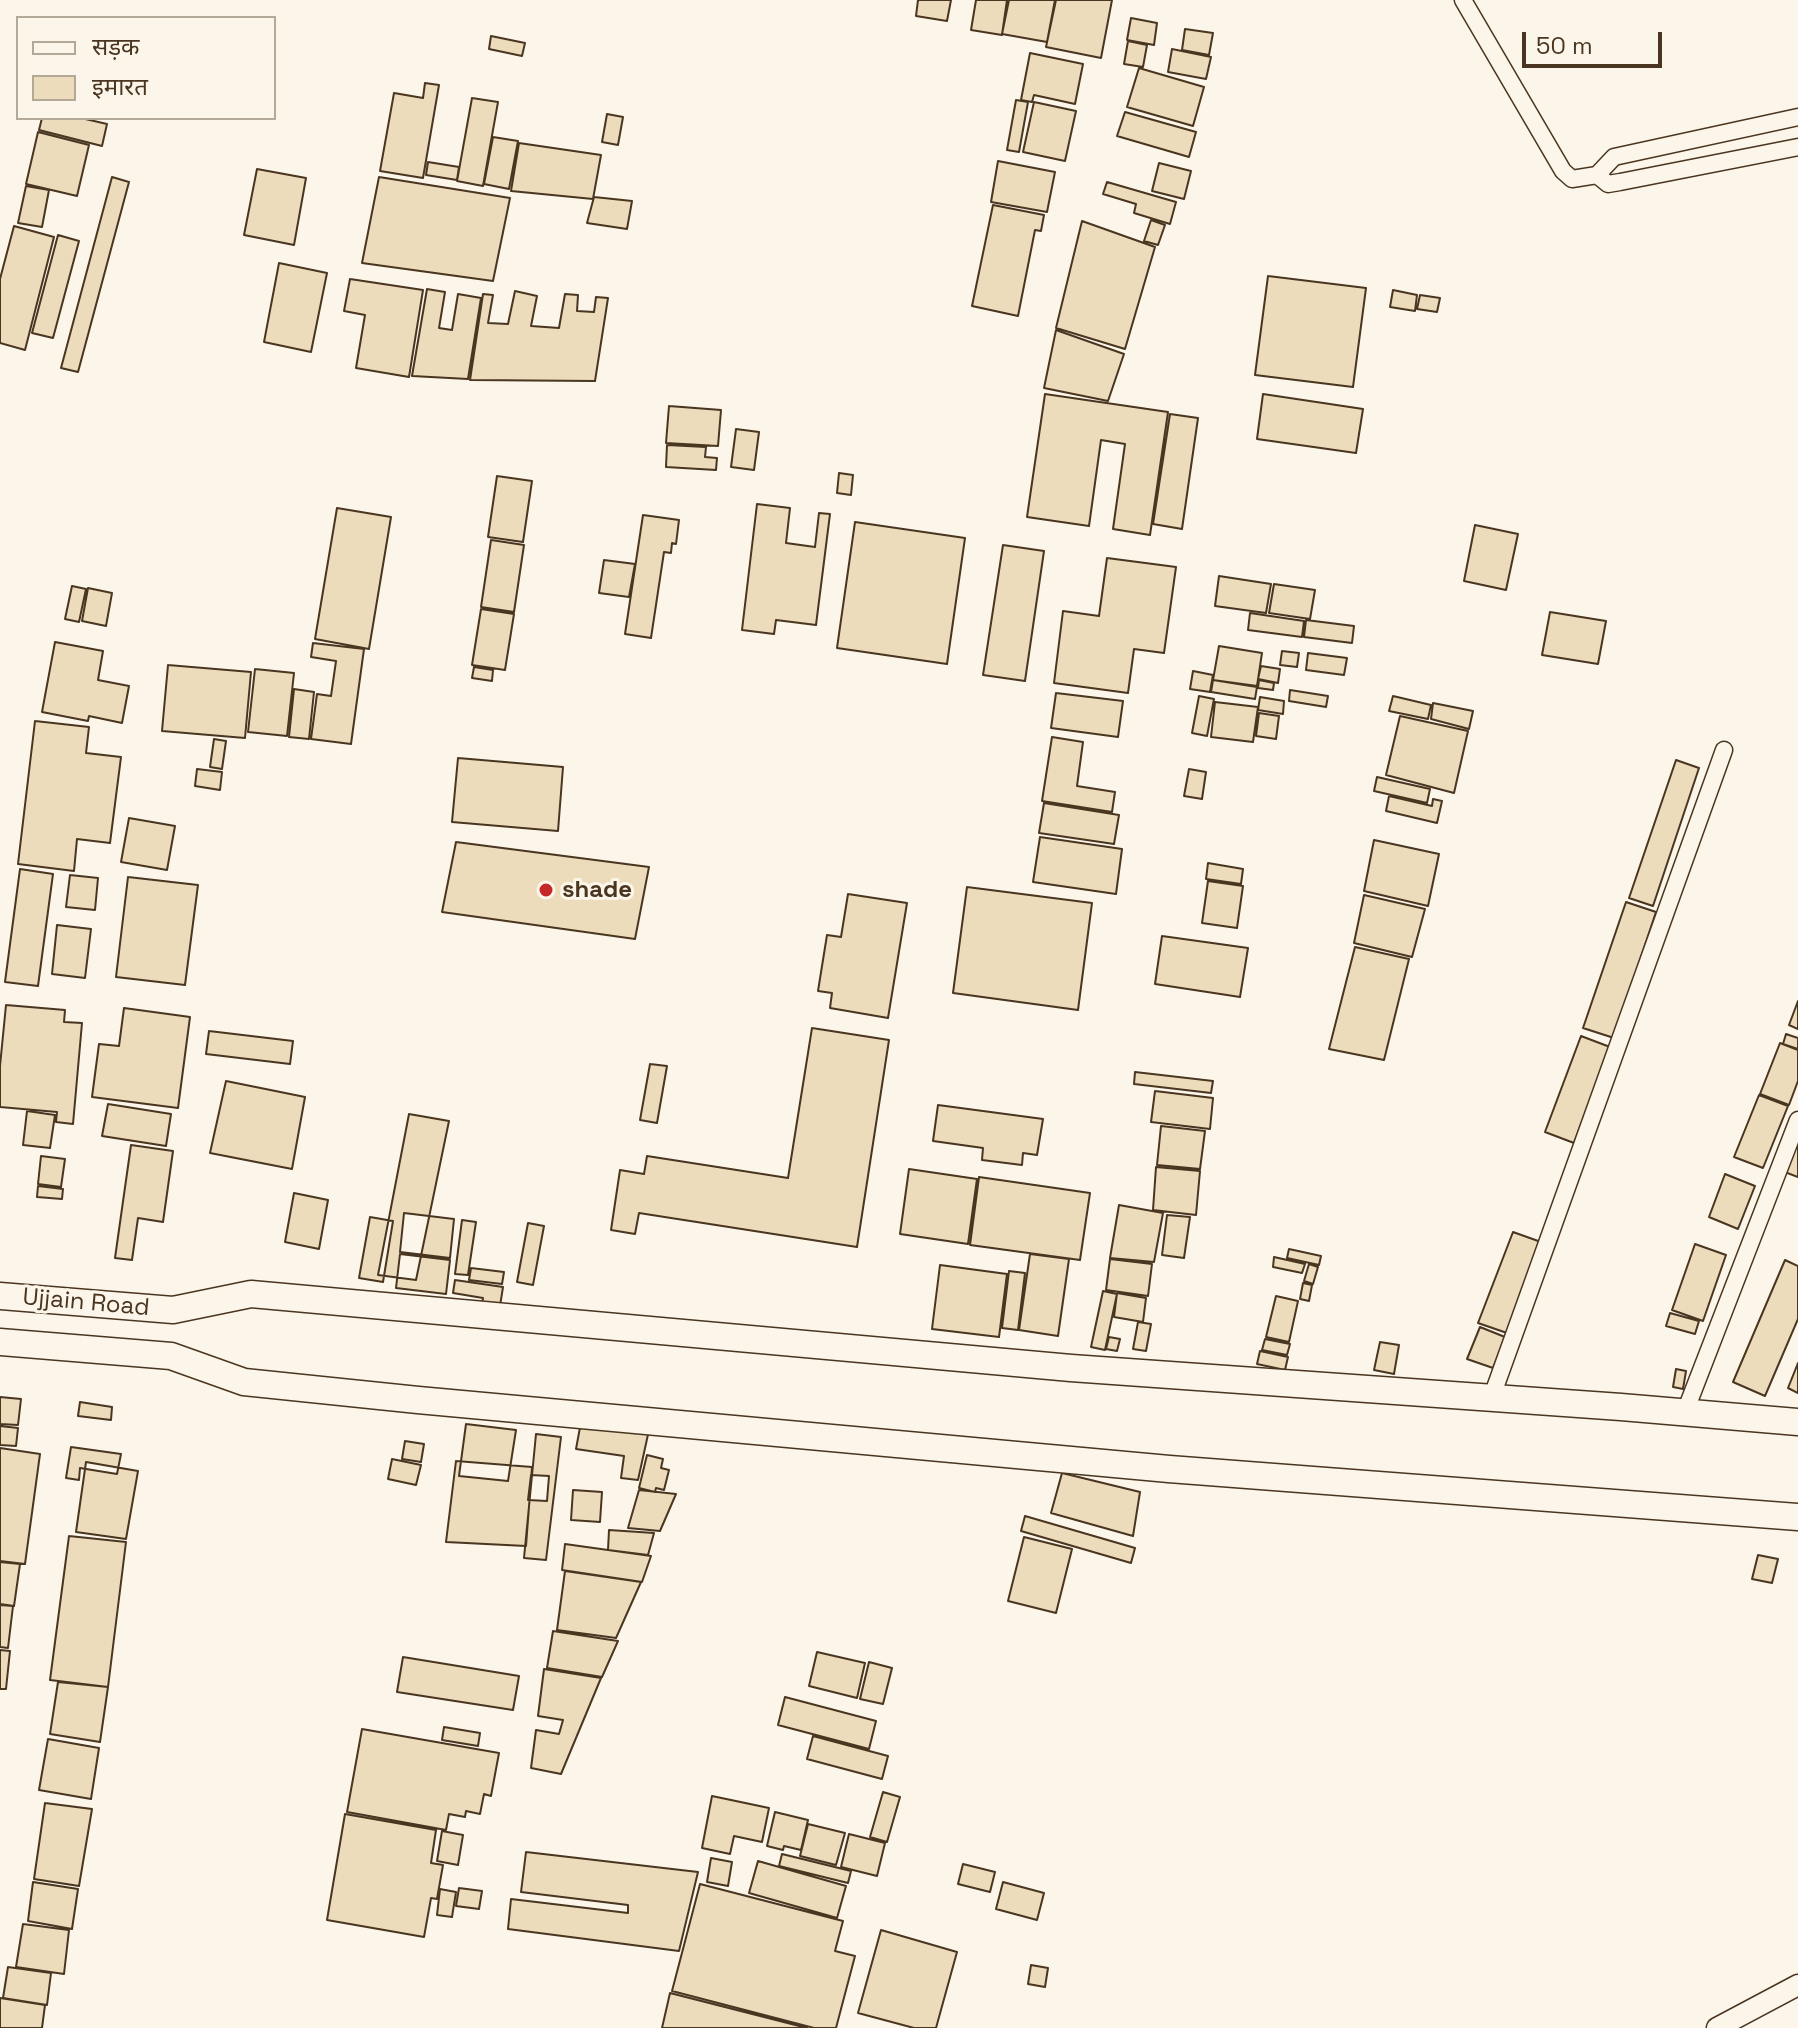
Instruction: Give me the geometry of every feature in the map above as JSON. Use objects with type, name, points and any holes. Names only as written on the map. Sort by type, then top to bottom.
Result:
[{"type":"main road","name":"Ujjain Road","points":[[0,1296],[173,1310],[251,1294],[1071,1368],[1798,1422]]},
{"type":"main road","name":"Ujjain Road","points":[[0,1342],[171,1356],[244,1382],[371,1395],[1169,1469],[1798,1517]]},
{"type":"street","points":[[1463,0],[1563,171],[1572,179],[1597,175],[1614,157],[1798,117]]},
{"type":"street","points":[[1597,175],[1608,184],[1798,147]]},
{"type":"street","points":[[1491,1399],[1724,750]]},
{"type":"street","points":[[1685,1412],[1798,1120]]},
{"type":"street","points":[[1717,2028],[1798,1985]]},
{"type":"building","points":[[918,0],[951,0],[947,21],[916,16]]},
{"type":"building","points":[[976,0],[1007,0],[1002,35],[971,30]]},
{"type":"building","points":[[1009,0],[1055,0],[1047,42],[1002,34]]},
{"type":"building","points":[[1056,0],[1112,0],[1101,58],[1046,47]]},
{"type":"building","points":[[1131,18],[1157,23],[1154,45],[1127,40]]},
{"type":"building","points":[[1185,29],[1213,33],[1209,55],[1182,50]]},
{"type":"building","points":[[491,36],[525,43],[522,56],[489,49]]},
{"type":"building","points":[[1128,41],[1147,45],[1143,67],[1124,64]]},
{"type":"building","points":[[1172,49],[1211,57],[1206,79],[1168,72]]},
{"type":"building","points":[[1030,53],[1083,64],[1075,104],[1034,95],[1032,102],[1021,100]]},
{"type":"building","points":[[1139,68],[1204,87],[1193,126],[1127,107]]},
{"type":"building","points":[[425,83],[439,85],[423,178],[380,171],[394,93],[423,98]]},
{"type":"building","points":[[472,98],[498,102],[483,186],[457,181]]},
{"type":"building","points":[[1016,100],[1028,102],[1019,152],[1007,150]]},
{"type":"building","points":[[1034,102],[1076,111],[1065,161],[1023,152]]},
{"type":"building","points":[[1125,112],[1196,132],[1189,157],[1117,136]]},
{"type":"building","points":[[607,114],[623,117],[618,145],[602,142]]},
{"type":"building","points":[[42,120],[90,120],[107,124],[102,146],[39,130]]},
{"type":"building","points":[[38,132],[89,145],[77,196],[26,184]]},
{"type":"building","points":[[493,137],[518,141],[509,189],[484,184]]},
{"type":"building","points":[[519,143],[601,155],[593,199],[511,191]]},
{"type":"building","points":[[998,161],[1055,172],[1047,212],[991,202]]},
{"type":"building","points":[[428,162],[459,167],[457,180],[426,175]]},
{"type":"building","points":[[1159,163],[1191,171],[1184,199],[1152,191]]},
{"type":"building","points":[[257,169],[306,178],[294,245],[244,235]]},
{"type":"building","points":[[112,177],[129,182],[78,372],[61,368]]},
{"type":"building","points":[[379,177],[510,198],[493,281],[362,263]]},
{"type":"building","points":[[1107,182],[1176,202],[1170,224],[1134,213],[1136,204],[1103,194]]},
{"type":"building","points":[[26,186],[49,190],[42,227],[18,223]]},
{"type":"building","points":[[594,197],[632,201],[627,229],[587,223]]},
{"type":"building","points":[[993,205],[1044,215],[1041,231],[1035,230],[1018,316],[972,306]]},
{"type":"building","points":[[1151,220],[1165,225],[1158,245],[1144,241]]},
{"type":"building","points":[[1082,221],[1155,247],[1125,349],[1056,328]]},
{"type":"building","points":[[14,226],[54,237],[25,350],[0,343],[0,279]]},
{"type":"building","points":[[58,235],[79,241],[53,338],[32,333]]},
{"type":"building","points":[[279,263],[327,273],[311,352],[264,342]]},
{"type":"building","points":[[1268,276],[1366,288],[1353,387],[1255,375]]},
{"type":"building","points":[[350,279],[423,290],[409,377],[356,368],[365,315],[344,311]]},
{"type":"building","points":[[427,289],[445,292],[439,328],[452,330],[458,294],[481,298],[468,379],[412,376]]},
{"type":"building","points":[[1393,290],[1417,295],[1415,311],[1390,307]]},
{"type":"building","points":[[515,291],[537,296],[531,326],[559,328],[565,294],[578,295],[577,311],[594,312],[596,297],[608,298],[595,381],[470,380],[483,294],[493,295],[488,323],[508,324]]},
{"type":"building","points":[[1420,295],[1440,298],[1437,312],[1417,309]]},
{"type":"building","points":[[1056,330],[1124,354],[1108,401],[1044,388]]},
{"type":"building","points":[[1045,394],[1168,412],[1150,535],[1113,529],[1125,444],[1101,440],[1089,526],[1027,517]]},
{"type":"building","points":[[1263,394],[1363,409],[1356,453],[1257,439]]},
{"type":"building","points":[[669,406],[721,410],[718,446],[666,443]]},
{"type":"building","points":[[1170,414],[1198,418],[1182,529],[1153,524]]},
{"type":"building","points":[[736,429],[759,432],[754,470],[731,467]]},
{"type":"building","points":[[667,445],[706,447],[705,457],[717,458],[716,470],[666,467]]},
{"type":"building","points":[[839,473],[853,475],[851,495],[837,493]]},
{"type":"building","points":[[497,476],[532,481],[523,542],[488,537]]},
{"type":"building","points":[[757,504],[790,508],[786,543],[815,547],[819,513],[830,514],[816,625],[776,620],[774,634],[742,630]]},
{"type":"building","points":[[337,508],[391,517],[369,649],[315,639]]},
{"type":"building","points":[[643,515],[679,520],[676,544],[672,543],[671,553],[664,552],[651,638],[625,634]]},
{"type":"building","points":[[855,522],[965,538],[947,664],[837,648]]},
{"type":"building","points":[[1475,525],[1518,534],[1506,590],[1464,581]]},
{"type":"building","points":[[491,540],[524,545],[514,612],[481,607]]},
{"type":"building","points":[[1003,545],[1044,551],[1025,681],[983,675]]},
{"type":"building","points":[[1107,558],[1176,567],[1164,653],[1134,649],[1128,693],[1054,683],[1063,611],[1099,616]]},
{"type":"building","points":[[604,560],[635,564],[629,597],[599,593]]},
{"type":"building","points":[[1219,576],[1271,584],[1266,613],[1215,606]]},
{"type":"building","points":[[1274,584],[1315,590],[1310,619],[1269,613]]},
{"type":"building","points":[[72,586],[86,589],[79,622],[65,619]]},
{"type":"building","points":[[88,588],[112,593],[106,626],[82,621]]},
{"type":"building","points":[[481,609],[514,614],[505,670],[472,665]]},
{"type":"building","points":[[1550,612],[1606,621],[1598,664],[1542,655]]},
{"type":"building","points":[[1250,613],[1304,621],[1302,637],[1248,630]]},
{"type":"building","points":[[1306,620],[1354,626],[1352,643],[1304,637]]},
{"type":"building","points":[[55,642],[103,651],[98,680],[129,686],[122,723],[89,716],[88,721],[42,712]]},
{"type":"building","points":[[313,643],[364,649],[351,744],[311,739],[317,694],[331,696],[336,661],[311,657]]},
{"type":"building","points":[[1219,646],[1262,653],[1257,686],[1213,680]]},
{"type":"building","points":[[1282,651],[1299,653],[1297,667],[1280,665]]},
{"type":"building","points":[[1308,653],[1347,658],[1344,675],[1306,670]]},
{"type":"building","points":[[168,665],[251,672],[245,738],[162,731]]},
{"type":"building","points":[[1261,666],[1280,669],[1278,683],[1258,679]]},
{"type":"building","points":[[474,667],[493,670],[492,681],[472,678]]},
{"type":"building","points":[[255,669],[294,673],[287,736],[248,732]]},
{"type":"building","points":[[1193,671],[1213,675],[1210,692],[1190,689]]},
{"type":"building","points":[[1213,680],[1257,687],[1255,699],[1211,692]]},
{"type":"building","points":[[1259,680],[1274,683],[1273,690],[1258,688]]},
{"type":"building","points":[[294,689],[314,692],[309,739],[289,737]]},
{"type":"building","points":[[1290,690],[1328,696],[1326,707],[1289,701]]},
{"type":"building","points":[[1056,693],[1123,701],[1118,737],[1051,728]]},
{"type":"building","points":[[1199,696],[1214,699],[1207,736],[1192,733]]},
{"type":"building","points":[[1393,696],[1431,705],[1428,719],[1389,711]]},
{"type":"building","points":[[1260,697],[1284,701],[1283,714],[1258,710]]},
{"type":"building","points":[[1215,702],[1258,707],[1253,742],[1211,737]]},
{"type":"building","points":[[1433,703],[1473,711],[1469,729],[1431,719]]},
{"type":"building","points":[[1259,713],[1279,716],[1276,739],[1256,736]]},
{"type":"building","points":[[1400,716],[1468,731],[1454,793],[1386,775]]},
{"type":"building","points":[[35,721],[89,727],[86,753],[121,757],[110,843],[77,839],[74,871],[18,864]]},
{"type":"building","points":[[1052,737],[1083,742],[1077,786],[1115,792],[1112,812],[1042,801]]},
{"type":"building","points":[[214,739],[226,741],[222,769],[210,767]]},
{"type":"building","points":[[458,758],[563,767],[558,831],[452,822]]},
{"type":"building","points":[[1676,760],[1699,768],[1653,906],[1629,898]]},
{"type":"building","points":[[197,769],[222,772],[220,790],[195,786]]},
{"type":"building","points":[[1189,769],[1206,772],[1202,799],[1184,796]]},
{"type":"building","points":[[1377,777],[1430,789],[1427,803],[1374,791]]},
{"type":"building","points":[[1389,796],[1432,806],[1433,799],[1442,801],[1437,823],[1386,811]]},
{"type":"building","points":[[1044,803],[1119,815],[1114,844],[1039,833]]},
{"type":"building","points":[[129,818],[175,826],[167,870],[121,862]]},
{"type":"building","points":[[1040,837],[1122,849],[1116,894],[1033,882]]},
{"type":"building","points":[[1374,840],[1439,854],[1428,906],[1364,891]]},
{"type":"building","name":"shade","points":[[456,842],[649,867],[635,939],[442,912]]},
{"type":"building","points":[[1208,863],[1243,869],[1241,884],[1206,879]]},
{"type":"building","points":[[20,869],[53,874],[38,986],[5,982]]},
{"type":"building","points":[[70,875],[98,878],[95,910],[66,907]]},
{"type":"building","points":[[128,877],[198,885],[185,985],[116,977]]},
{"type":"building","points":[[1208,881],[1243,886],[1237,928],[1202,923]]},
{"type":"building","points":[[967,887],[1092,903],[1078,1010],[953,993]]},
{"type":"building","points":[[848,894],[907,903],[888,1018],[830,1008],[832,993],[818,991],[827,935],[841,937]]},
{"type":"building","points":[[1364,895],[1425,909],[1412,957],[1354,943]]},
{"type":"building","points":[[1626,902],[1656,912],[1614,1038],[1583,1028]]},
{"type":"building","points":[[57,925],[91,929],[85,978],[52,974]]},
{"type":"building","points":[[1162,936],[1248,948],[1240,997],[1155,984]]},
{"type":"building","points":[[1355,947],[1409,959],[1384,1060],[1329,1049]]},
{"type":"building","points":[[1798,1001],[1798,1029],[1789,1025]]},
{"type":"building","points":[[6,1005],[65,1010],[64,1022],[82,1023],[73,1124],[56,1122],[57,1112],[0,1107],[0,1066]]},
{"type":"building","points":[[124,1008],[190,1017],[178,1108],[92,1097],[99,1044],[119,1046]]},
{"type":"building","points":[[812,1028],[889,1040],[857,1247],[639,1213],[635,1234],[611,1230],[620,1170],[644,1174],[647,1156],[788,1178]]},
{"type":"building","points":[[209,1031],[293,1041],[290,1064],[206,1054]]},
{"type":"building","points":[[1786,1034],[1798,1038],[1798,1049],[1783,1044]]},
{"type":"building","points":[[1581,1036],[1610,1047],[1574,1143],[1545,1132]]},
{"type":"building","points":[[1780,1043],[1798,1050],[1798,1081],[1789,1105],[1760,1094]]},
{"type":"building","points":[[650,1064],[667,1066],[657,1123],[640,1120]]},
{"type":"building","points":[[1135,1072],[1213,1081],[1211,1093],[1134,1084]]},
{"type":"building","points":[[226,1081],[305,1097],[292,1169],[210,1153]]},
{"type":"building","points":[[1155,1091],[1213,1098],[1210,1129],[1151,1122]]},
{"type":"building","points":[[1759,1095],[1788,1106],[1763,1168],[1734,1157]]},
{"type":"building","points":[[108,1104],[171,1114],[166,1146],[102,1136]]},
{"type":"building","points":[[938,1105],[1043,1119],[1037,1155],[1023,1153],[1022,1165],[982,1160],[983,1148],[933,1141]]},
{"type":"building","points":[[27,1111],[55,1115],[50,1148],[23,1145]]},
{"type":"building","points":[[409,1114],[449,1121],[416,1280],[378,1275]]},
{"type":"building","points":[[1161,1126],[1205,1131],[1200,1169],[1157,1165]]},
{"type":"building","points":[[1798,1130],[1798,1177],[1782,1171]]},
{"type":"building","points":[[131,1145],[173,1151],[163,1222],[138,1218],[132,1260],[115,1258]]},
{"type":"building","points":[[41,1156],[65,1159],[61,1187],[38,1184]]},
{"type":"building","points":[[1156,1167],[1200,1171],[1196,1215],[1153,1210]]},
{"type":"building","points":[[909,1169],[977,1179],[968,1244],[900,1234]]},
{"type":"building","points":[[1725,1174],[1755,1186],[1738,1229],[1709,1217]]},
{"type":"building","points":[[979,1177],[1090,1193],[1080,1260],[970,1245]]},
{"type":"building","points":[[38,1186],[63,1189],[62,1199],[37,1197]]},
{"type":"building","points":[[294,1193],[328,1200],[319,1249],[285,1242]]},
{"type":"building","points":[[1119,1205],[1163,1213],[1154,1262],[1110,1258]]},
{"type":"building","points":[[404,1213],[454,1219],[450,1258],[400,1252]]},
{"type":"building","points":[[1167,1215],[1190,1217],[1184,1258],[1162,1255]]},
{"type":"building","points":[[370,1217],[393,1221],[383,1282],[359,1278]]},
{"type":"building","points":[[462,1220],[476,1222],[468,1275],[455,1274]]},
{"type":"building","points":[[528,1223],[544,1226],[533,1285],[517,1282]]},
{"type":"building","points":[[1513,1232],[1541,1242],[1507,1333],[1478,1323]]},
{"type":"building","points":[[1695,1244],[1726,1255],[1703,1321],[1672,1310]]},
{"type":"building","points":[[1289,1249],[1321,1256],[1319,1265],[1287,1258]]},
{"type":"building","points":[[400,1254],[450,1260],[446,1294],[396,1288]]},
{"type":"building","points":[[1030,1254],[1069,1259],[1058,1336],[1019,1330]]},
{"type":"building","points":[[1274,1257],[1305,1264],[1302,1273],[1273,1267]]},
{"type":"building","points":[[1110,1259],[1152,1264],[1148,1296],[1106,1290]]},
{"type":"building","points":[[1785,1260],[1798,1266],[1798,1319],[1765,1396],[1733,1382]]},
{"type":"building","points":[[1309,1264],[1318,1267],[1313,1284],[1304,1281]]},
{"type":"building","points":[[940,1265],[1007,1274],[999,1337],[932,1329]]},
{"type":"building","points":[[471,1268],[504,1272],[502,1284],[469,1280]]},
{"type":"building","points":[[1009,1271],[1025,1273],[1018,1330],[1002,1328]]},
{"type":"building","points":[[455,1280],[503,1287],[500,1306],[482,1304],[483,1298],[453,1293]]},
{"type":"building","points":[[1303,1283],[1312,1285],[1309,1301],[1300,1299]]},
{"type":"building","points":[[1103,1291],[1117,1294],[1105,1350],[1091,1347]]},
{"type":"building","points":[[1117,1293],[1146,1298],[1143,1322],[1114,1317]]},
{"type":"building","points":[[1276,1296],[1298,1301],[1289,1342],[1266,1337]]},
{"type":"building","points":[[1670,1313],[1699,1321],[1695,1334],[1666,1326]]},
{"type":"building","points":[[1138,1322],[1151,1324],[1146,1351],[1133,1349]]},
{"type":"building","points":[[1480,1327],[1505,1337],[1493,1368],[1467,1359]]},
{"type":"building","points":[[1109,1337],[1120,1339],[1117,1351],[1106,1349]]},
{"type":"building","points":[[1265,1339],[1290,1344],[1287,1355],[1262,1350]]},
{"type":"building","points":[[1380,1342],[1399,1345],[1394,1374],[1374,1370]]},
{"type":"building","points":[[1260,1351],[1288,1357],[1285,1370],[1257,1364]]},
{"type":"building","points":[[1798,1363],[1798,1393],[1788,1388]]},
{"type":"building","points":[[1676,1369],[1686,1371],[1683,1389],[1673,1387]]},
{"type":"building","points":[[0,1397],[21,1399],[18,1425],[0,1424]]},
{"type":"building","points":[[80,1402],[112,1407],[111,1420],[78,1416]]},
{"type":"building","points":[[581,1422],[649,1430],[638,1480],[621,1478],[624,1456],[576,1449]]},
{"type":"building","points":[[466,1424],[516,1430],[508,1481],[459,1476]]},
{"type":"building","points":[[0,1426],[18,1428],[16,1446],[0,1445]]},
{"type":"building","points":[[536,1434],[561,1437],[546,1560],[524,1558]]},
{"type":"building","points":[[405,1441],[424,1444],[421,1462],[402,1459]]},
{"type":"building","points":[[71,1447],[121,1454],[117,1474],[80,1468],[79,1480],[66,1478]]},
{"type":"building","points":[[0,1448],[40,1454],[25,1564],[0,1561]]},
{"type":"building","points":[[647,1455],[663,1459],[661,1468],[669,1470],[664,1490],[656,1488],[655,1492],[639,1488]]},
{"type":"building","points":[[392,1459],[421,1465],[416,1485],[388,1479]]},
{"type":"building","points":[[456,1461],[532,1467],[526,1546],[446,1542]]},
{"type":"building","points":[[86,1462],[138,1471],[126,1539],[76,1532]]},
{"type":"building","points":[[1062,1473],[1140,1492],[1133,1536],[1051,1513]]},
{"type":"building","points":[[531,1475],[549,1476],[547,1501],[528,1500]]},
{"type":"building","points":[[573,1490],[602,1492],[600,1522],[571,1520]]},
{"type":"building","points":[[639,1490],[676,1494],[660,1531],[628,1528]]},
{"type":"building","points":[[1025,1516],[1135,1548],[1131,1563],[1021,1531]]},
{"type":"building","points":[[609,1530],[654,1533],[648,1555],[608,1550]]},
{"type":"building","points":[[69,1536],[126,1542],[108,1687],[50,1680]]},
{"type":"building","points":[[1024,1537],[1072,1549],[1056,1613],[1008,1601]]},
{"type":"building","points":[[565,1544],[651,1556],[642,1582],[562,1570]]},
{"type":"building","points":[[1758,1555],[1778,1559],[1772,1583],[1752,1579]]},
{"type":"building","points":[[0,1562],[20,1564],[14,1606],[0,1604]]},
{"type":"building","points":[[565,1571],[641,1582],[616,1638],[557,1630]]},
{"type":"building","points":[[0,1605],[13,1606],[8,1648],[0,1647]]},
{"type":"building","points":[[553,1631],[618,1641],[602,1677],[547,1668]]},
{"type":"building","points":[[0,1650],[10,1651],[6,1689],[0,1689]]},
{"type":"building","points":[[817,1652],[865,1663],[857,1698],[809,1686]]},
{"type":"building","points":[[403,1657],[519,1676],[513,1710],[397,1692]]},
{"type":"building","points":[[869,1662],[892,1668],[883,1704],[860,1699]]},
{"type":"building","points":[[544,1669],[601,1678],[561,1774],[531,1768],[536,1730],[559,1734],[563,1720],[538,1716]]},
{"type":"building","points":[[58,1682],[108,1687],[100,1742],[50,1734]]},
{"type":"building","points":[[785,1697],[876,1721],[869,1749],[778,1725]]},
{"type":"building","points":[[444,1727],[480,1733],[478,1746],[442,1740]]},
{"type":"building","points":[[362,1729],[499,1753],[491,1796],[484,1794],[480,1814],[466,1811],[465,1817],[449,1814],[446,1830],[347,1812]]},
{"type":"building","points":[[813,1736],[888,1756],[882,1779],[807,1759]]},
{"type":"building","points":[[48,1739],[99,1748],[91,1799],[39,1790]]},
{"type":"building","points":[[883,1792],[900,1797],[887,1842],[870,1837]]},
{"type":"building","points":[[712,1796],[769,1808],[762,1842],[734,1836],[730,1854],[702,1848]]},
{"type":"building","points":[[45,1803],[92,1809],[79,1886],[34,1879]]},
{"type":"building","points":[[775,1812],[808,1820],[801,1850],[767,1846]]},
{"type":"building","points":[[345,1814],[436,1830],[431,1863],[443,1865],[437,1899],[431,1898],[424,1937],[327,1920]]},
{"type":"building","points":[[808,1824],[845,1833],[836,1865],[800,1856]]},
{"type":"building","points":[[442,1831],[463,1835],[458,1865],[437,1861]]},
{"type":"building","points":[[849,1834],[885,1843],[877,1876],[841,1867]]},
{"type":"building","points":[[526,1852],[698,1872],[679,1951],[508,1929],[511,1899],[628,1913],[628,1905],[521,1892]]},
{"type":"building","points":[[782,1854],[851,1871],[848,1883],[779,1866]]},
{"type":"building","points":[[711,1858],[732,1862],[728,1886],[707,1882]]},
{"type":"building","points":[[758,1861],[846,1886],[837,1918],[749,1893]]},
{"type":"building","points":[[963,1864],[995,1872],[990,1892],[958,1884]]},
{"type":"building","points":[[33,1882],[78,1889],[72,1929],[28,1921]]},
{"type":"building","points":[[1003,1882],[1044,1893],[1037,1920],[996,1909]]},
{"type":"building","points":[[700,1884],[843,1921],[835,1951],[855,1956],[836,2028],[814,2028],[672,1991]]},
{"type":"building","points":[[459,1888],[482,1891],[479,1909],[456,1906]]},
{"type":"building","points":[[440,1889],[456,1892],[452,1917],[437,1915]]},
{"type":"building","points":[[23,1924],[69,1930],[64,1974],[16,1967]]},
{"type":"building","points":[[881,1930],[957,1952],[936,2028],[914,2028],[858,2013]]},
{"type":"building","points":[[1031,1965],[1048,1968],[1045,1987],[1028,1984]]},
{"type":"building","points":[[8,1967],[51,1973],[47,2005],[3,1998]]},
{"type":"building","points":[[670,1993],[807,2028],[662,2028]]},
{"type":"building","points":[[0,1998],[45,2005],[42,2028],[0,2028]]},
{"type":"place","name":"shade","points":[[546,890]]}]
